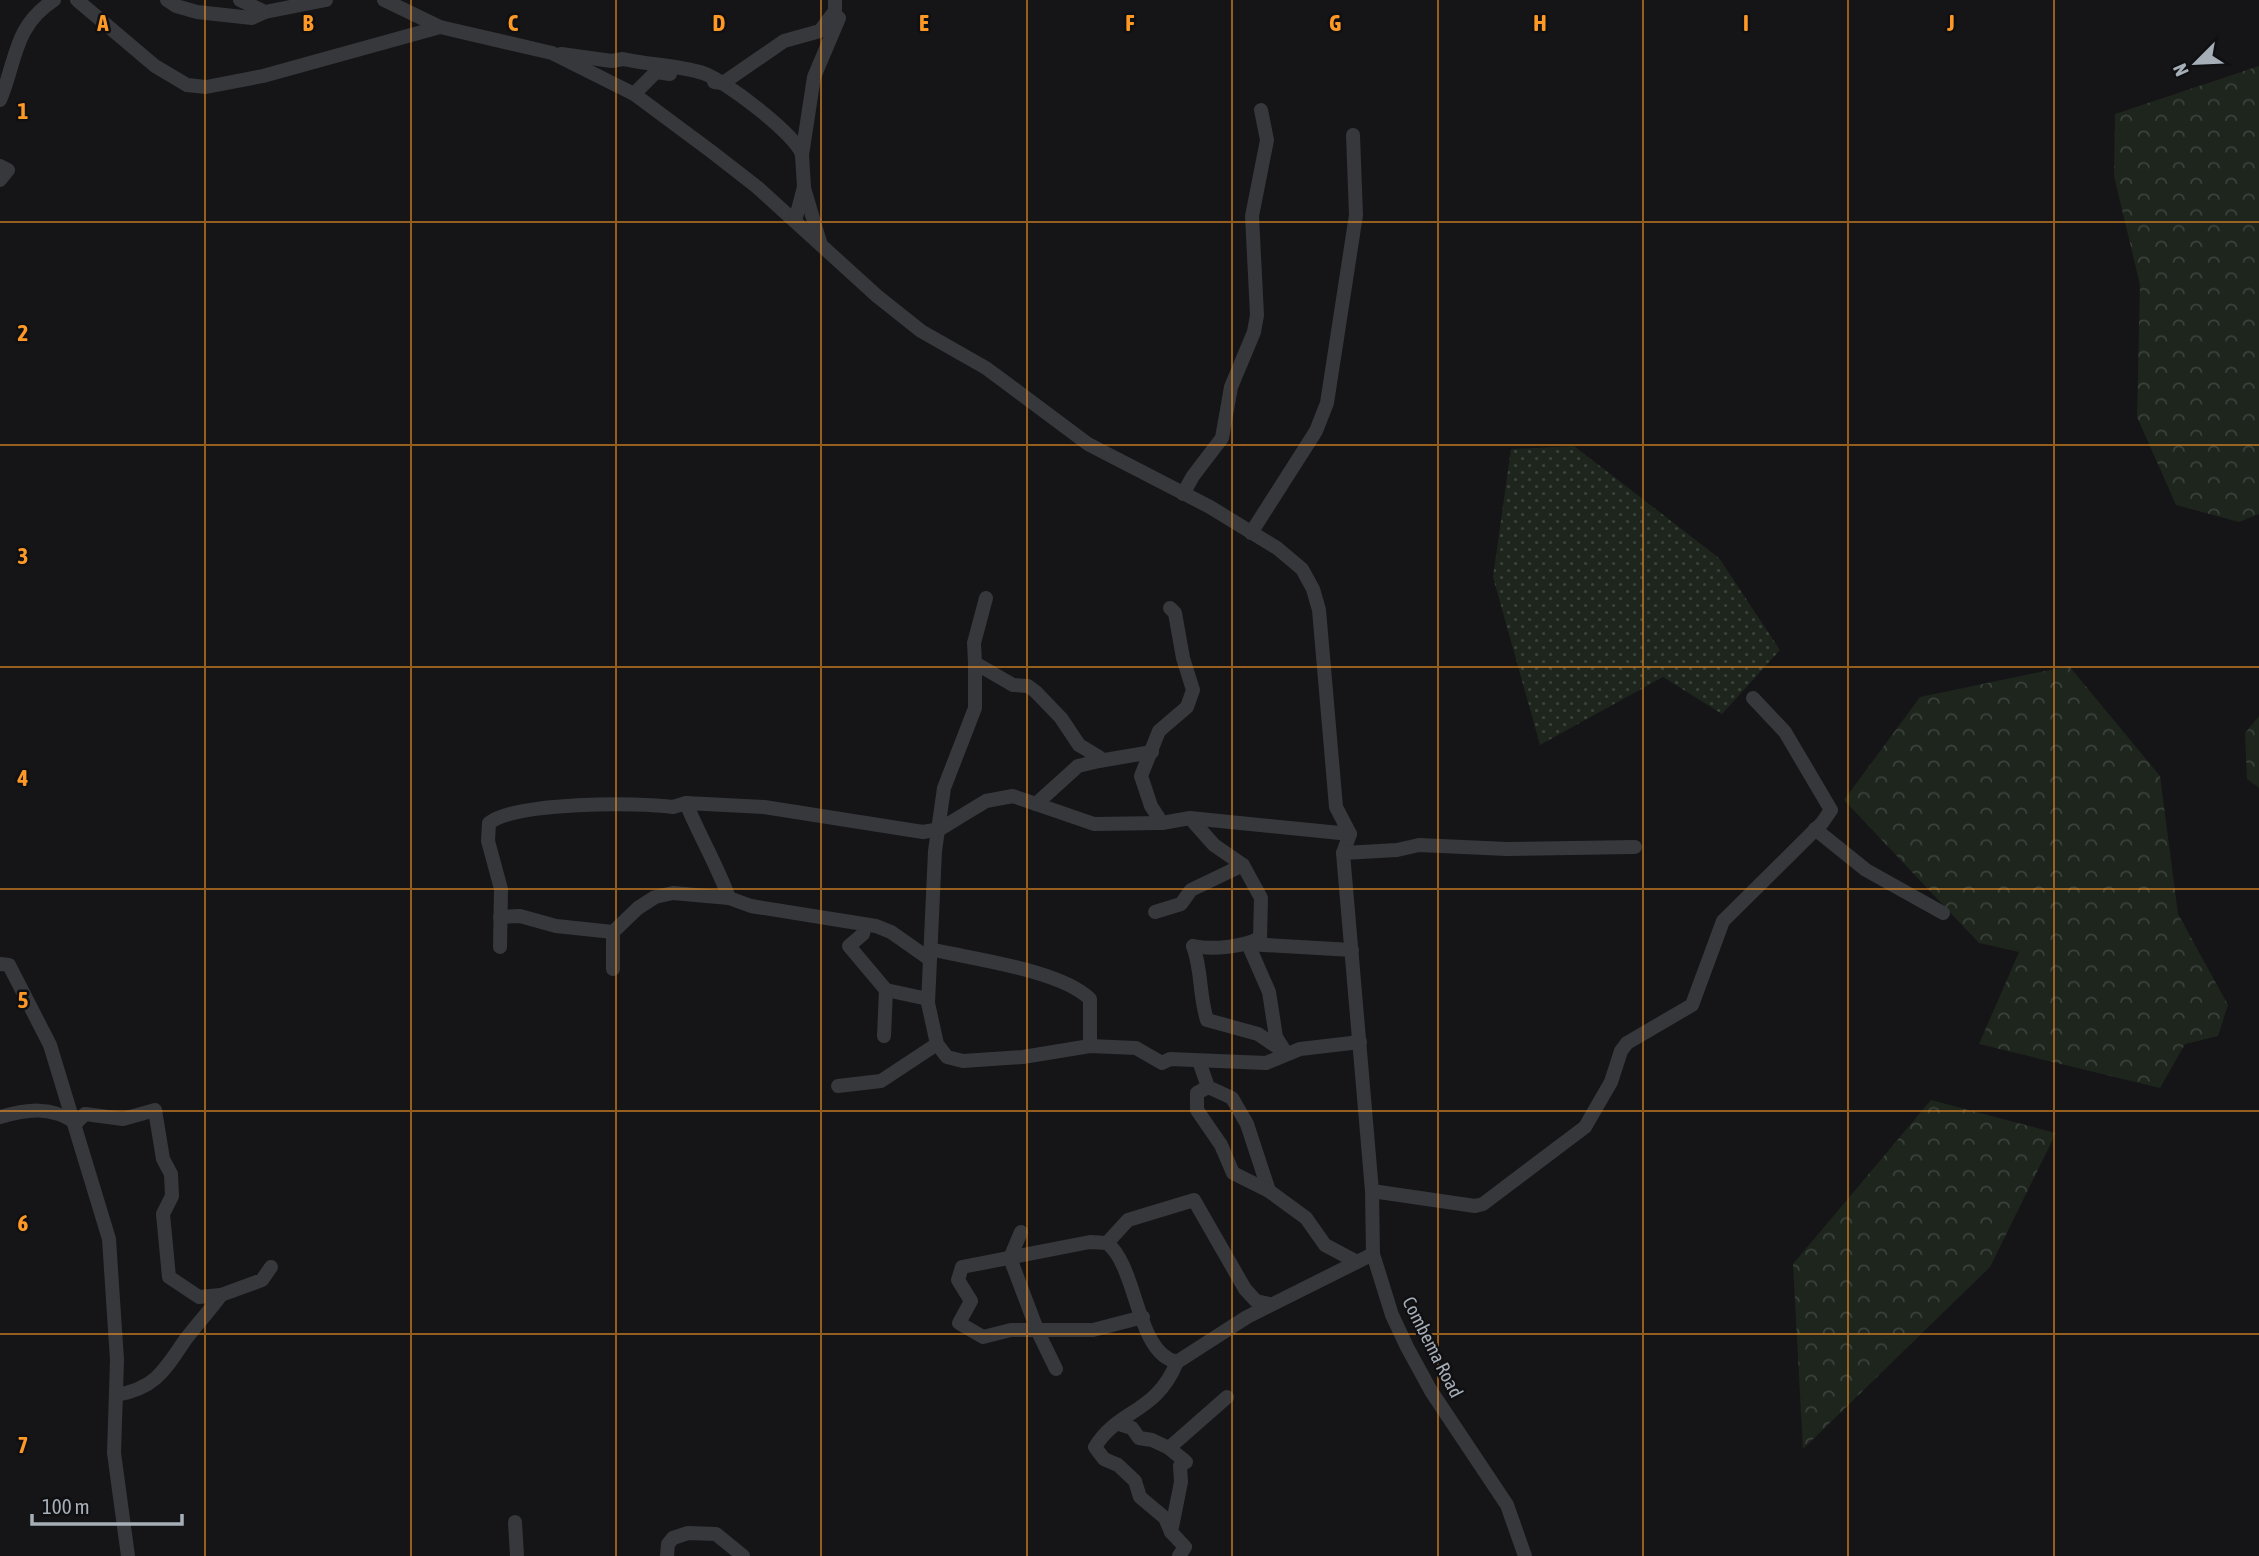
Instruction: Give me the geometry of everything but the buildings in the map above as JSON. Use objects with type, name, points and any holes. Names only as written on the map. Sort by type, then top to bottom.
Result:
[{"type":"street","points":[[0,100],[17,39],[41,9],[54,0]]},
{"type":"street","points":[[77,0],[155,66],[187,85],[206,87],[262,76],[440,27]]},
{"type":"street","points":[[167,0],[176,6],[197,12],[252,18],[265,12],[327,0]]},
{"type":"street","points":[[240,0],[265,12]]},
{"type":"street","points":[[384,0],[440,27],[552,53],[612,61],[623,59],[704,74],[723,83],[778,124],[800,146],[804,187],[821,245]]},
{"type":"street","points":[[634,94],[656,72],[723,83],[784,41],[820,31],[835,10],[837,0]]},
{"type":"street","points":[[802,155],[814,77],[842,12],[837,0]]},
{"type":"street","points":[[552,53],[634,94],[757,187],[877,296],[946,345],[1014,388],[1025,399],[1088,444],[1183,494],[1293,559],[1313,589],[1320,617],[1336,807],[1350,834],[1343,853],[1397,850],[1419,845],[1507,849],[1634,847]]},
{"type":"street","points":[[1183,494],[1192,476],[1222,438],[1231,387],[1254,332],[1257,315],[1252,216],[1267,140],[1261,110]]},
{"type":"street","points":[[1251,533],[1316,431],[1327,403],[1356,215],[1353,135]]},
{"type":"street","points":[[0,166],[8,170],[0,180]]},
{"type":"street","points":[[795,221],[804,187]]},
{"type":"street","points":[[986,598],[974,643],[975,708],[944,788],[935,851],[928,999],[937,1044],[947,1057],[963,1061],[1023,1057],[1090,1046],[1136,1048],[1161,1063],[1170,1059],[1266,1063],[1286,1053],[1360,1042]]},
{"type":"street","points":[[1162,823],[1151,806],[1141,776],[1158,731],[1187,707],[1193,690],[1182,658],[1175,612],[1170,608]]},
{"type":"street","points":[[975,663],[1013,685],[1028,686],[1036,692],[1061,718],[1079,744],[1099,757],[1099,761]]},
{"type":"street","points":[[1372,1191],[1475,1206],[1483,1204],[1571,1139],[1591,1118],[1611,1082],[1620,1051],[1627,1043],[1692,1005],[1723,921],[1829,815],[1830,803],[1785,733],[1753,698]]},
{"type":"street","points":[[1036,804],[1078,766],[1152,752]]},
{"type":"street","points":[[500,947],[501,889],[487,831],[489,823],[495,818],[591,804],[673,807],[686,803],[764,807],[923,832],[940,829],[986,801],[1013,796],[1094,824],[1162,823],[1191,818],[1350,834]]},
{"type":"street","points":[[686,803],[717,866],[729,898]]},
{"type":"street","points":[[1191,818],[1214,845],[1243,865],[1261,898],[1260,938],[1248,944]]},
{"type":"street","points":[[1815,830],[1866,870],[1943,914]]},
{"type":"street","name":"Combema Road","points":[[1343,853],[1372,1191],[1373,1254],[1402,1338],[1431,1391],[1507,1504],[1525,1556]]},
{"type":"street","points":[[1155,912],[1181,904],[1191,890],[1243,865]]},
{"type":"street","points":[[613,969],[613,932],[638,908],[655,897],[673,893],[729,898],[751,906],[865,925],[891,932],[929,953],[1057,979],[1080,989],[1090,999],[1090,1046]]},
{"type":"street","points":[[500,918],[520,916],[566,927],[613,932]]},
{"type":"street","points":[[865,925],[863,934],[849,946],[886,990],[928,999]]},
{"type":"street","points":[[1248,944],[1269,992],[1276,1037],[1286,1053]]},
{"type":"street","points":[[1286,1053],[1258,1034],[1207,1020],[1199,985],[1201,967],[1193,946],[1203,948],[1248,944],[1352,950]]},
{"type":"street","points":[[0,964],[9,965],[50,1045],[68,1107],[76,1123],[81,1156],[105,1225],[110,1250],[116,1395],[114,1453],[128,1556]]},
{"type":"street","points":[[884,1036],[886,990]]},
{"type":"street","points":[[838,1086],[881,1081],[937,1044]]},
{"type":"street","points":[[1199,1061],[1208,1087],[1232,1098],[1247,1124],[1269,1191]]},
{"type":"street","points":[[1208,1087],[1198,1093],[1197,1110],[1221,1145],[1233,1173],[1269,1191],[1306,1218],[1325,1245],[1357,1262]]},
{"type":"street","points":[[0,1117],[25,1110],[47,1110],[63,1114],[76,1123]]},
{"type":"street","points":[[76,1123],[85,1114],[123,1119],[155,1110],[163,1160],[171,1174],[172,1196],[163,1214],[169,1277],[199,1297],[221,1295],[262,1280],[271,1267]]},
{"type":"street","points":[[1107,1243],[1128,1220],[1194,1200],[1245,1289],[1256,1301],[1270,1304]]},
{"type":"street","points":[[1021,1232],[1010,1258],[1038,1332],[1056,1369]]},
{"type":"street","points":[[1143,1317],[1093,1330],[1011,1330],[983,1336],[959,1323],[971,1301],[958,1280],[962,1267],[1090,1242],[1107,1243],[1119,1256],[1143,1317],[1154,1346],[1162,1355],[1177,1362]]},
{"type":"street","points":[[1179,1556],[1185,1546],[1171,1532],[1165,1518],[1140,1497],[1135,1481],[1118,1465],[1104,1459],[1095,1447],[1104,1433],[1152,1401],[1169,1382],[1177,1362],[1270,1304],[1373,1254]]},
{"type":"street","points":[[116,1395],[135,1392],[170,1366],[183,1342],[221,1295]]},
{"type":"street","points":[[1170,1448],[1227,1397]]},
{"type":"street","points":[[1119,1423],[1132,1428],[1139,1438],[1170,1448],[1186,1462],[1181,1466],[1181,1482],[1171,1532]]},
{"type":"street","points":[[515,1522],[517,1556]]},
{"type":"street","points":[[667,1556],[668,1544],[673,1538],[688,1533],[716,1534],[743,1556]]},
{"type":"green space","points":[[2259,66],[2259,514],[2239,522],[2176,505],[2137,417],[2140,285],[2114,176],[2115,114]]},
{"type":"green space","points":[[1574,446],[1719,558],[1780,650],[1722,714],[1663,677],[1540,745],[1493,577],[1511,449]]},
{"type":"green space","points":[[2069,666],[2160,776],[2178,914],[2228,1005],[2218,1036],[2185,1044],[2160,1088],[1979,1044],[2019,952],[1979,943],[1844,800],[1920,697]]},
{"type":"green space","points":[[2259,716],[2259,788],[2247,779],[2245,733]]},
{"type":"green space","points":[[1931,1100],[2056,1133],[1990,1267],[1803,1449],[1793,1264]]}]
